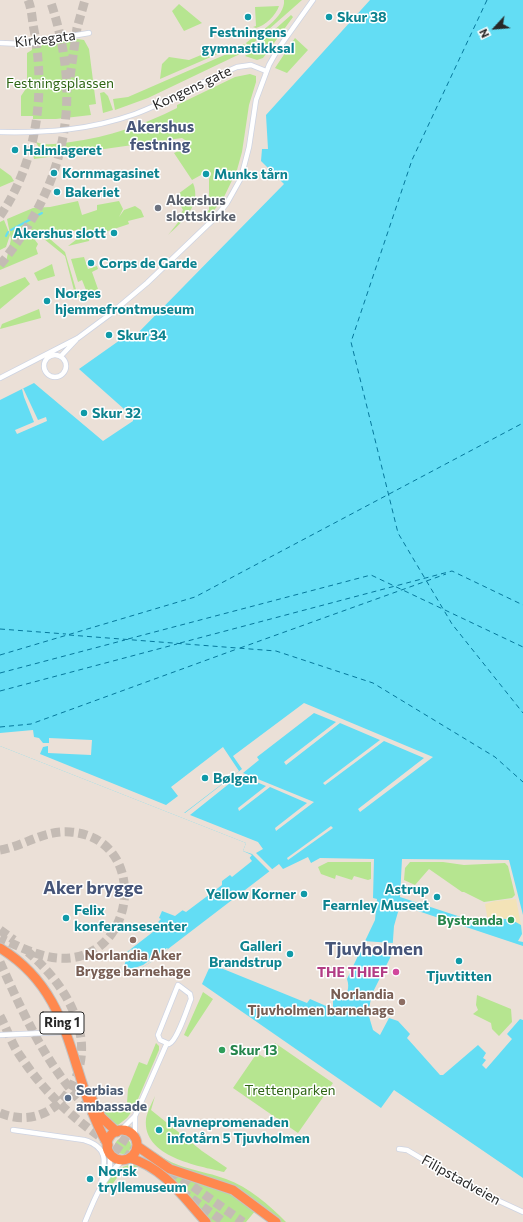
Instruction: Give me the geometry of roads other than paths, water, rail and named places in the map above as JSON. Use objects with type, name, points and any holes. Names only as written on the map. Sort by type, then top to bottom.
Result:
[{"type":"highway","name":"Ring 1","points":[[0,948],[18,960],[40,982],[57,1009],[89,1108],[109,1149]]},
{"type":"highway","name":"Ring 1","points":[[77,1067],[101,1117],[118,1131]]},
{"type":"highway","points":[[206,1222],[168,1179],[141,1162],[117,1159],[109,1149],[111,1136],[118,1131],[130,1133],[136,1142],[170,1169],[233,1190],[276,1222]]},
{"type":"highway","points":[[126,1159],[134,1155],[136,1142]]},
{"type":"street","points":[[0,378],[78,338],[118,308],[211,223],[228,203],[243,173],[256,100],[266,71],[278,49],[304,15],[313,0]]},
{"type":"street","name":"Kirkegata","points":[[0,43],[24,44],[89,33]]},
{"type":"street","name":"Kongens gate","points":[[0,132],[58,132],[96,126],[136,114],[237,67],[251,65],[266,71]]},
{"type":"street","points":[[61,356],[65,361],[64,371],[60,375],[50,375],[46,370],[46,360],[51,356],[61,356],[78,338]]},
{"type":"street","points":[[118,1131],[135,1116],[167,1043],[171,1043],[177,1035],[191,999],[190,994],[178,985],[158,1035],[160,1040],[167,1043]]},
{"type":"street","points":[[0,1035],[65,1032]]},
{"type":"street","points":[[135,1116],[136,1142]]},
{"type":"street","points":[[13,1130],[95,1143],[100,1148],[104,1159],[101,1184]]},
{"type":"street","points":[[109,1149],[110,1171]]},
{"type":"street","name":"Filipstadveien","points":[[398,1149],[408,1150],[473,1189],[523,1212]]},
{"type":"street","points":[[85,1222],[101,1184],[110,1171],[126,1159]]},
{"type":"water","points":[[370,0],[523,0],[523,915],[509,860],[402,859],[400,897],[476,922],[478,925],[484,923],[488,925],[488,921],[492,919],[505,919],[513,921],[521,925],[522,934],[518,941],[523,942],[523,946],[400,905],[394,926],[392,954],[372,994],[368,1013],[373,1030],[380,1035],[389,1018],[398,1021],[410,1034],[407,1038],[440,1075],[443,1075],[478,1045],[486,1053],[483,1058],[486,1060],[482,1065],[486,1069],[512,1039],[507,1034],[520,1019],[523,1020],[523,1178],[394,1090],[381,1108],[202,984],[211,964],[307,1003],[310,999],[333,1009],[333,1000],[338,997],[343,1001],[346,996],[348,991],[347,979],[375,920],[377,899],[373,898],[374,859],[320,858],[311,863],[308,857],[283,869],[279,864],[151,962],[138,970],[118,972],[127,952],[162,925],[158,922],[161,919],[159,918],[162,911],[175,916],[247,861],[252,855],[243,851],[246,843],[0,746],[0,400],[34,383],[103,441],[133,421],[133,417],[79,369],[130,333],[134,337],[284,184],[261,161],[262,149],[268,149],[266,115]]},
{"type":"waterway","points":[[11,230],[42,213]]},
{"type":"waterway","points":[[6,236],[8,232]]},
{"type":"tunnel","points":[[0,216],[13,195],[23,173],[35,126],[38,102],[38,54],[28,0]]},
{"type":"tunnel","points":[[0,265],[22,234],[40,203],[54,172],[62,140],[67,106],[66,72],[60,37],[50,0]]},
{"type":"tunnel","points":[[70,77],[77,28],[85,0]]},
{"type":"tunnel","points":[[0,850],[51,833],[70,832],[96,839],[114,855],[123,876],[124,900],[118,923],[105,942],[84,955],[57,958],[50,957],[28,950],[0,938]]},
{"type":"tunnel","points":[[0,930],[14,940]]},
{"type":"tunnel","points":[[0,1113],[19,1118],[36,1116],[51,1109],[63,1098],[73,1085],[79,1068],[82,1051],[80,1033],[73,1010],[61,988],[37,960],[28,952]]},
{"type":"tunnel","points":[[0,962],[19,1004],[40,1044],[64,1081],[78,1099],[94,1115]]},
{"type":"tunnel","points":[[0,1016],[18,1052],[33,1074],[59,1103],[87,1127],[136,1161]]},
{"type":"tunnel","points":[[109,1130],[142,1151]]},
{"type":"tunnel","points":[[171,1171],[243,1222]]},
{"type":"tunnel","points":[[181,1191],[224,1222]]},
{"type":"place","name":"Festningens gymnastikksal","points":[[248,17]]},
{"type":"place","name":"Skur 38","points":[[329,17]]},
{"type":"place","name":"Halmlageret","points":[[15,150]]},
{"type":"place","name":"Kornmagasinet","points":[[54,173]]},
{"type":"place","name":"Munks tårn","points":[[206,174]]},
{"type":"place","name":"Bakeriet","points":[[57,192]]},
{"type":"place","name":"Akershus slottskirke","points":[[158,208]]},
{"type":"place","name":"Akershus slott","points":[[114,233]]},
{"type":"place","name":"Corps de Garde","points":[[91,263]]},
{"type":"place","name":"Norges hjemmefrontmuseum","points":[[47,301]]},
{"type":"place","name":"Skur 34","points":[[109,335]]},
{"type":"place","name":"Skur 32","points":[[84,413]]},
{"type":"place","name":"Bølgen","points":[[205,778]]},
{"type":"place","name":"Yellow Korner","points":[[304,894]]},
{"type":"place","name":"Astrup Fearnley Museet","points":[[437,897]]},
{"type":"place","name":"Felix konferansesenter","points":[[66,918]]},
{"type":"place","name":"Bystranda","points":[[511,920]]},
{"type":"place","name":"Norlandia Aker Brygge barnehage","points":[[133,940]]},
{"type":"place","name":"Galleri Brandstrup","points":[[290,954]]},
{"type":"place","name":"Tjuvtitten","points":[[459,961]]},
{"type":"place","name":"THE THIEF","points":[[396,972]]},
{"type":"place","name":"Norlandia Tjuvholmen barnehage","points":[[402,1002]]},
{"type":"place","name":"Skur 13","points":[[222,1050]]},
{"type":"place","name":"Serbias ambassade","points":[[68,1098]]},
{"type":"place","name":"Havnepromenaden infotårn 5 Tjuvholmen","points":[[159,1130]]},
{"type":"place","name":"Norsk tryllemuseum","points":[[90,1179]]},
{"type":"district","name":"Akershus festning","points":[[160,136]]},
{"type":"district","name":"Aker brygge","points":[[93,888]]},
{"type":"district","name":"Tjuvholmen","points":[[374,949]]},
{"type":"park label","name":"Festningsplassen","points":[[60,83]]},
{"type":"park label","name":"Trettenparken","points":[[290,1090]]}]
